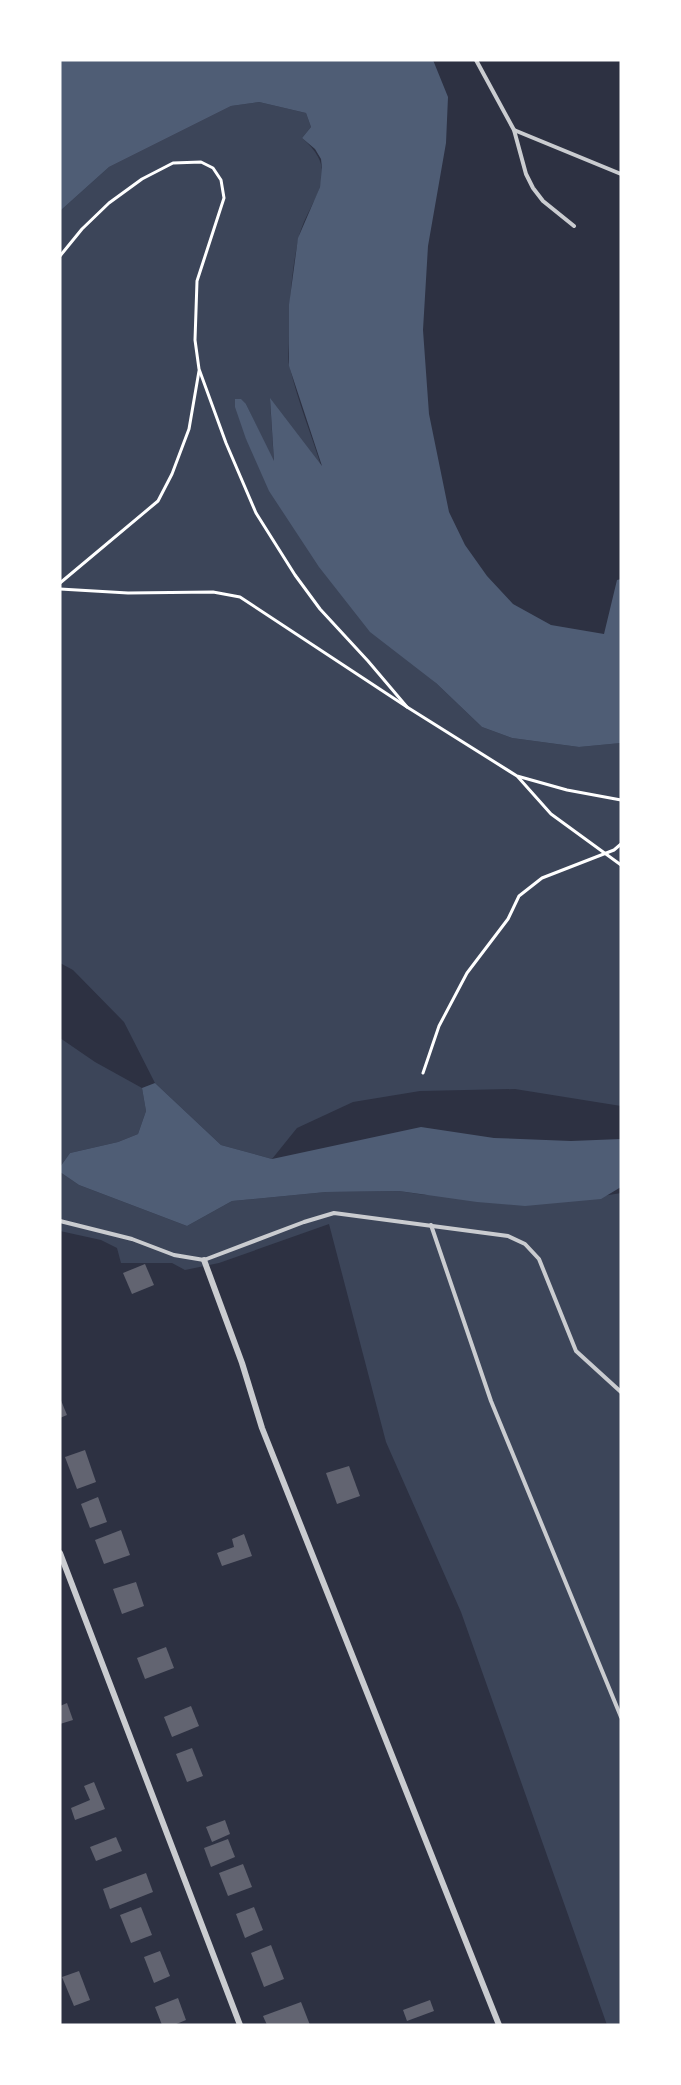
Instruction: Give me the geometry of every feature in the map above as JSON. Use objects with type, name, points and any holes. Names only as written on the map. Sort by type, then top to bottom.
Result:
[{"type":"street","points":[[204,1260],[242,1363],[262,1428],[499,2025]]},
{"type":"street","points":[[60,1553],[240,2025]]},
{"type":"lane","points":[[476,60],[514,130],[526,174],[533,188],[543,201],[574,226]]},
{"type":"lane","points":[[514,130],[621,174]]},
{"type":"lane","points":[[60,1221],[132,1239],[174,1256],[204,1260],[334,1213],[508,1236],[525,1244],[539,1259],[576,1352],[621,1392]]},
{"type":"lane","points":[[430,1225],[491,1401],[621,1717]]},
{"type":"path","points":[[60,256],[102,209],[141,179],[173,163],[201,162],[213,168],[221,180],[224,198],[197,281],[195,340],[199,369],[256,513],[295,575],[320,609],[368,660],[407,707]]},
{"type":"path","points":[[60,583],[158,501],[172,474],[189,429],[199,369]]},
{"type":"path","points":[[60,589],[128,593],[213,592],[240,597],[517,776],[551,814],[621,865]]},
{"type":"path","points":[[517,776],[567,790],[621,800]]},
{"type":"path","points":[[423,1073],[439,1026],[467,973],[508,919],[519,896],[542,878],[604,854],[621,844]]},
{"type":"shaded area","points":[[60,60],[433,60],[448,97],[446,143],[428,246],[423,330],[429,414],[449,512],[465,545],[487,576],[513,604],[551,625],[604,634],[617,580],[621,579],[621,743],[579,747],[512,738],[482,727],[436,683],[370,632],[319,567],[269,491],[246,439],[235,407],[235,399],[241,399],[246,404],[274,461],[270,398],[322,466],[289,366],[289,305],[298,238],[320,187],[322,168],[321,159],[315,149],[302,138],[311,127],[306,113],[259,102],[231,106],[109,167],[60,211]]},
{"type":"shaded area","points":[[259,102],[306,113],[311,127],[302,138],[315,152],[321,164],[320,188],[302,226],[298,241],[292,278],[288,358],[322,469],[270,400],[274,463],[246,404],[246,439],[436,683],[482,727],[512,738],[579,747],[621,743],[621,1106],[515,1089],[420,1091],[353,1102],[297,1128],[272,1159],[221,1145],[155,1083],[124,1022],[73,970],[60,963],[60,211],[109,167],[231,106]]},
{"type":"shaded area","points":[[60,1038],[95,1062],[142,1088],[146,1111],[138,1134],[118,1142],[70,1153],[60,1167]]},
{"type":"shaded area","points":[[155,1083],[221,1145],[272,1159],[421,1127],[494,1138],[571,1141],[621,1139],[621,1187],[601,1199],[525,1206],[399,1191],[326,1192],[232,1201],[187,1226],[79,1185],[60,1172],[60,1167],[70,1153],[118,1142],[138,1134],[146,1111],[142,1088]]},
{"type":"shaded area","points":[[60,1172],[79,1185],[187,1226],[232,1201],[326,1192],[399,1191],[425,1195],[603,1196],[621,1193],[621,2025],[607,2025],[461,1612],[386,1442],[329,1224],[219,1263],[185,1270],[172,1263],[121,1263],[117,1248],[101,1240],[60,1231]]},
{"type":"building","points":[[145,1264],[154,1285],[132,1294],[123,1273]]},
{"type":"building","points":[[60,1398],[67,1415],[60,1418]]},
{"type":"building","points":[[85,1450],[96,1482],[77,1489],[65,1457]]},
{"type":"building","points":[[349,1466],[360,1496],[337,1504],[326,1473]]},
{"type":"building","points":[[98,1497],[107,1522],[90,1528],[81,1504]]},
{"type":"building","points":[[121,1530],[130,1555],[104,1564],[95,1540]]},
{"type":"building","points":[[244,1534],[252,1556],[222,1566],[217,1553],[234,1547],[232,1539]]},
{"type":"building","points":[[136,1582],[144,1606],[122,1614],[113,1589]]},
{"type":"building","points":[[166,1647],[174,1668],[145,1679],[137,1658]]},
{"type":"building","points":[[67,1703],[73,1720],[60,1724],[60,1706]]},
{"type":"building","points":[[191,1706],[199,1726],[172,1737],[164,1717]]},
{"type":"building","points":[[192,1748],[203,1776],[187,1782],[176,1754]]},
{"type":"building","points":[[94,1782],[105,1809],[75,1820],[71,1808],[90,1800],[84,1786]]},
{"type":"building","points":[[225,1820],[230,1834],[212,1842],[206,1827]]},
{"type":"building","points":[[116,1837],[122,1851],[96,1861],[90,1847]]},
{"type":"building","points":[[228,1839],[235,1857],[211,1867],[204,1848]]},
{"type":"building","points":[[243,1864],[252,1887],[228,1896],[219,1873]]},
{"type":"building","points":[[146,1873],[153,1892],[110,1909],[103,1889]]},
{"type":"building","points":[[141,1907],[152,1935],[131,1943],[120,1915]]},
{"type":"building","points":[[254,1907],[263,1930],[245,1938],[236,1914]]},
{"type":"building","points":[[271,1945],[284,1979],[264,1987],[251,1953]]},
{"type":"building","points":[[160,1951],[170,1976],[154,1983],[144,1957]]},
{"type":"building","points":[[79,1971],[90,2000],[74,2006],[62,1977]]},
{"type":"building","points":[[178,1998],[186,2020],[174,2025],[162,2025],[155,2007]]},
{"type":"building","points":[[430,2000],[434,2011],[407,2021],[403,2010]]},
{"type":"building","points":[[301,2002],[310,2025],[267,2025],[263,2016]]}]
